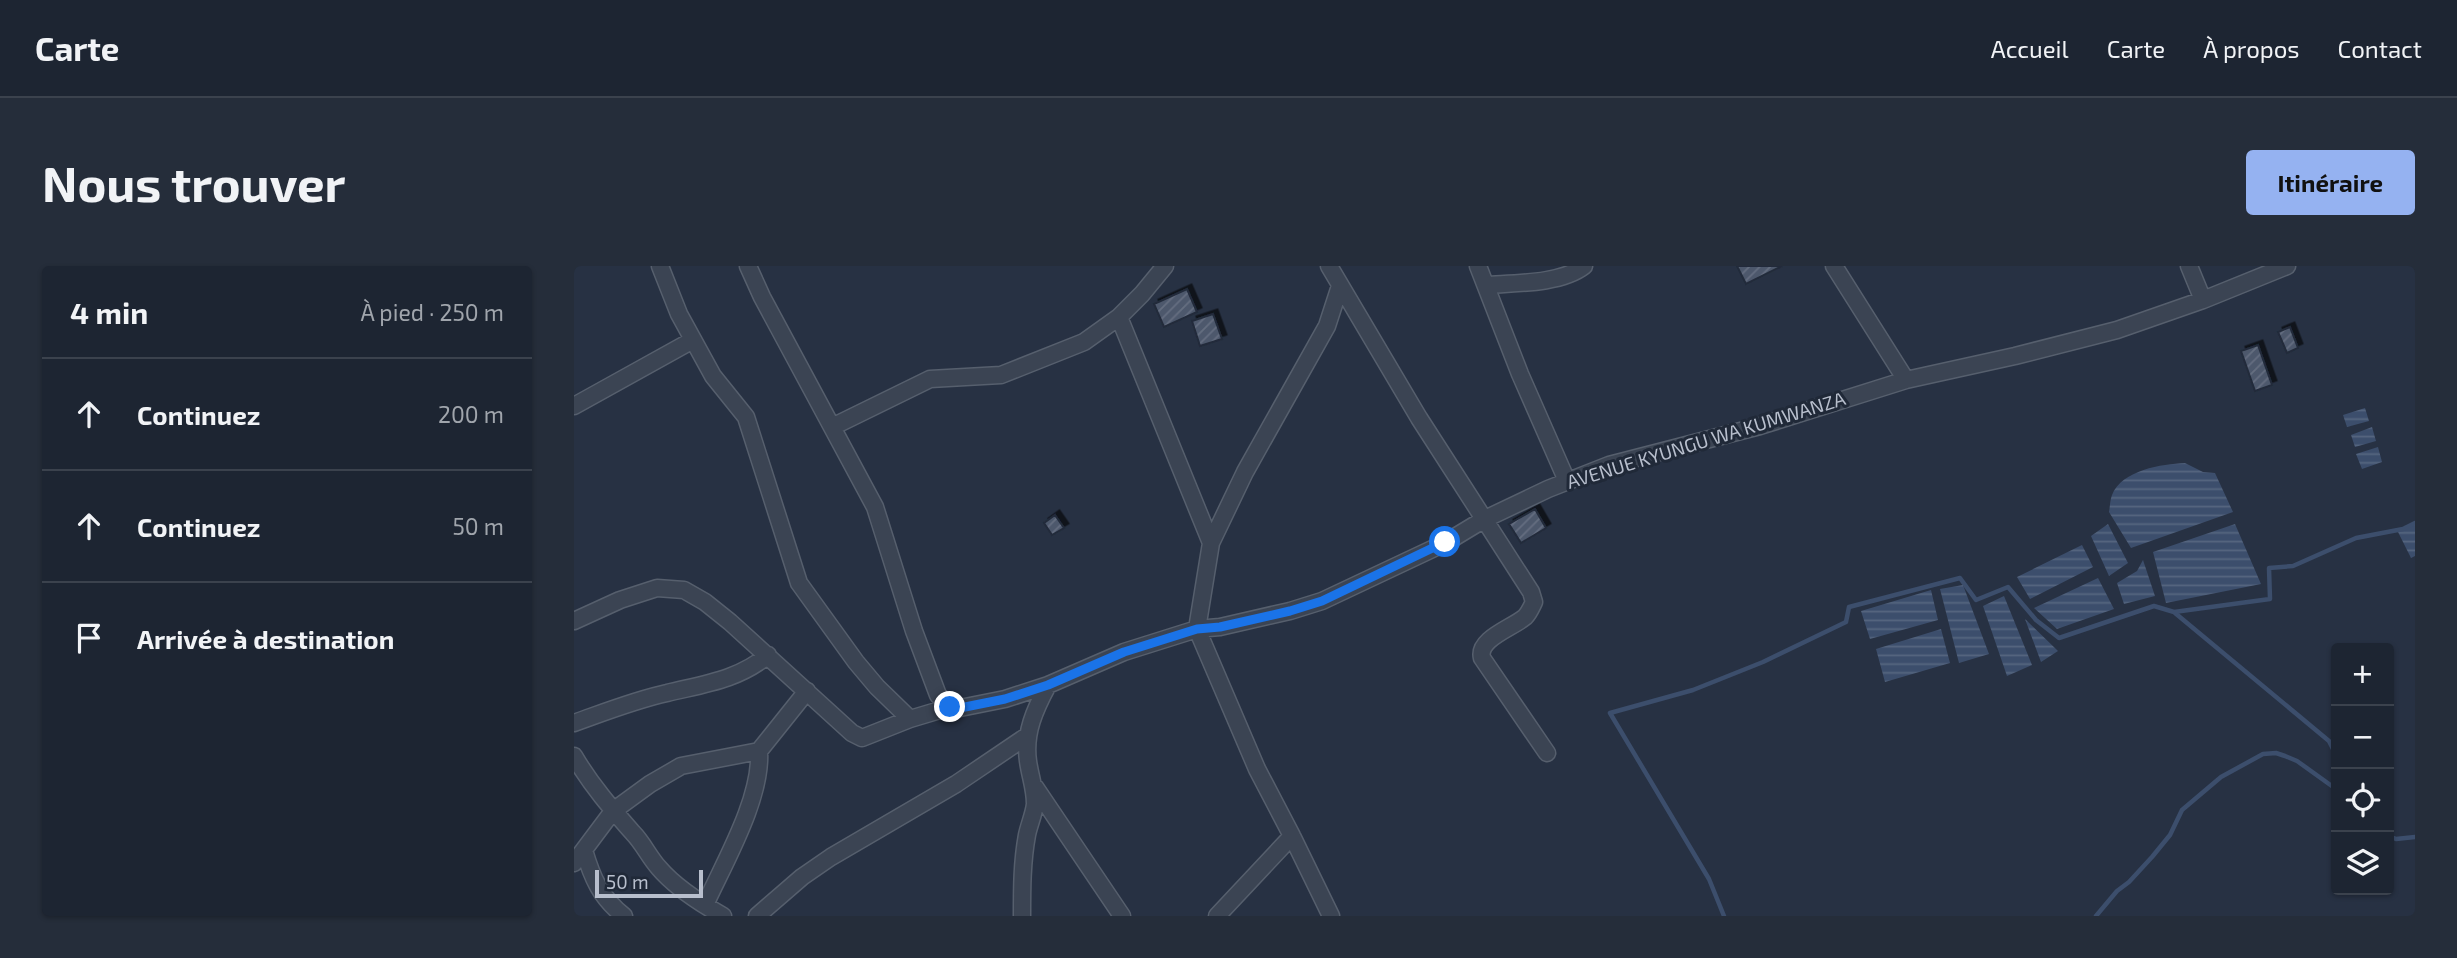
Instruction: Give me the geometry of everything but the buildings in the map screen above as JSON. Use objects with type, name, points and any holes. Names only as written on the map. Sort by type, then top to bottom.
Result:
[{"type":"street","points":[[660,266],[679,314],[713,376],[746,417],[799,583],[856,662],[910,719]]},
{"type":"street","points":[[748,266],[875,507],[914,631],[938,695],[950,707]]},
{"type":"street","points":[[832,427],[930,379],[1001,375],[1084,342],[1119,317],[1165,266]]},
{"type":"street","points":[[1329,266],[1483,520],[1531,592],[1534,602],[1527,615],[1481,648],[1482,659],[1547,753]]},
{"type":"street","points":[[1478,266],[1567,481]]},
{"type":"street","points":[[1486,285],[1543,281],[1578,271],[1584,266]]},
{"type":"street","points":[[1834,266],[1906,380]]},
{"type":"street","points":[[2189,266],[2203,300]]},
{"type":"street","name":"AVENUE KYUNGU WA KUMWANZA","points":[[807,691],[852,733],[862,738],[950,707],[960,708],[1005,699],[1048,685],[1124,652],[1197,629],[1220,627],[1322,601],[1445,542],[1483,520],[1567,481],[1609,466],[1760,426],[1906,380],[2118,330],[2287,266]]},
{"type":"street","points":[[1331,916],[1257,769],[1197,629],[1211,543],[1245,472],[1327,326],[1340,286]]},
{"type":"street","points":[[1327,326],[1354,308]]},
{"type":"street","points":[[1119,317],[1211,543]]},
{"type":"street","points":[[574,406],[693,340]]},
{"type":"street","points":[[574,621],[657,587],[684,590],[705,602],[807,691],[759,751],[681,766],[612,811],[579,857],[603,895],[624,916]]},
{"type":"street","points":[[574,723],[612,709],[730,678],[753,668],[768,655]]},
{"type":"street","points":[[1021,916],[1027,834],[1035,807],[1027,736],[1038,702],[1048,685]]},
{"type":"street","points":[[757,916],[802,877],[831,857],[956,785],[1027,736]]},
{"type":"street","points":[[574,756],[589,781],[659,868],[688,894],[714,912],[756,791],[760,766],[759,751]]},
{"type":"street","points":[[1034,786],[1122,916]]},
{"type":"street","points":[[1217,916],[1293,836]]},
{"type":"water","points":[[2365,408],[2369,421],[2347,427],[2343,415]]},
{"type":"water","points":[[2372,427],[2376,441],[2355,447],[2351,435]]},
{"type":"water","points":[[2378,447],[2382,462],[2362,469],[2356,454]]},
{"type":"water","points":[[2185,463],[2203,472],[2215,473],[2233,512],[2131,548],[2109,512],[2111,497],[2117,486],[2133,474],[2144,470]]},
{"type":"water","points":[[2415,523],[2415,556],[2411,558],[2398,532]]},
{"type":"water","points":[[2108,524],[2128,563],[2109,576],[2091,536]]},
{"type":"water","points":[[2235,524],[2261,584],[2166,603],[2153,552]]},
{"type":"water","points":[[2082,545],[2093,567],[2030,599],[2017,577]]},
{"type":"water","points":[[2143,560],[2155,596],[2124,604],[2117,583],[2137,571]]},
{"type":"water","points":[[2098,578],[2114,609],[2057,629],[2034,608]]},
{"type":"water","points":[[1963,585],[1989,654],[1959,663],[1940,589]]},
{"type":"water","points":[[1931,590],[1938,620],[1870,639],[1861,611]]},
{"type":"water","points":[[2004,596],[2032,665],[2007,676],[1983,606]]},
{"type":"water","points":[[2025,619],[2058,651],[2041,662]]},
{"type":"water","points":[[1941,629],[1950,663],[1885,682],[1876,649]]},
{"type":"waterway","points":[[1724,916],[1709,879],[1610,713],[1693,690],[1763,662],[1846,622],[1849,607],[1960,578],[1976,600],[2008,587],[2036,620],[2059,638],[2154,606],[2174,612],[2270,599],[2269,568],[2293,566],[2356,538],[2403,529],[2415,523]]},
{"type":"waterway","points":[[2175,613],[2331,745]]},
{"type":"waterway","points":[[2096,916],[2170,835],[2182,810],[2221,777],[2263,754],[2276,753],[2297,761],[2331,785]]},
{"type":"waterway","points":[[2394,838],[2415,837]]},
{"type":"route","points":[[950,707],[960,708],[1005,699],[1048,685],[1142,646],[1197,629],[1220,627],[1322,601],[1445,542]]}]
